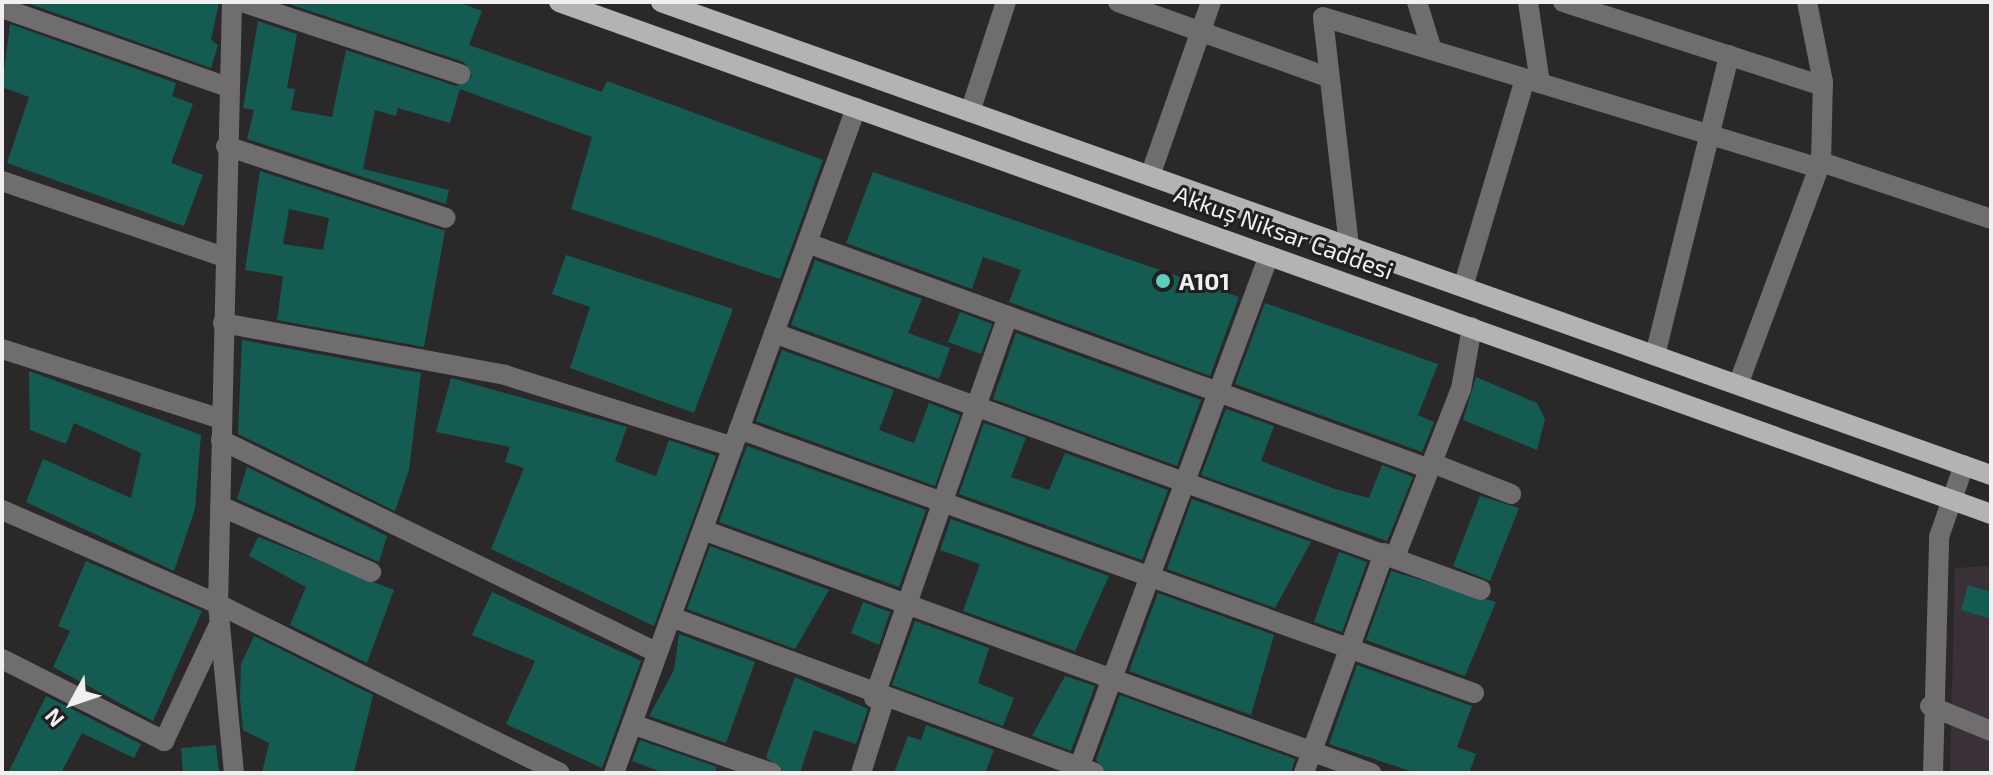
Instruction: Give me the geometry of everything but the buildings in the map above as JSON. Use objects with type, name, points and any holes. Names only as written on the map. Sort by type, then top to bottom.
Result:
[{"type":"main road","name":"Akkuş Niksar Caddesi","points":[[559,2],[1991,514]]},
{"type":"main road","name":"Akkuş Niksar Caddesi","points":[[661,2],[1991,475]]},
{"type":"street","points":[[232,2],[227,87],[219,614],[234,773]]},
{"type":"street","points":[[242,2],[460,74]]},
{"type":"street","points":[[970,112],[1006,2]]},
{"type":"street","points":[[1118,2],[1327,77]]},
{"type":"street","points":[[1150,176],[1211,2]]},
{"type":"street","points":[[1417,2],[1432,50]]},
{"type":"street","points":[[1463,287],[1533,81],[1528,2]]},
{"type":"street","points":[[1563,2],[1823,86]]},
{"type":"street","points":[[1738,385],[1820,165],[1823,86],[1807,2]]},
{"type":"street","points":[[2,8],[227,87]]},
{"type":"street","points":[[1349,246],[1327,77],[1323,17],[1991,219]]},
{"type":"street","points":[[1655,355],[1715,136],[1729,55]]},
{"type":"street","points":[[614,773],[856,108]]},
{"type":"street","points":[[226,146],[446,218]]},
{"type":"street","points":[[2,181],[224,257]]},
{"type":"street","points":[[807,243],[1511,494]]},
{"type":"street","points":[[671,617],[879,699],[1083,771],[1112,679],[1269,255]]},
{"type":"street","points":[[861,773],[905,603],[1008,316]]},
{"type":"street","points":[[223,323],[505,375],[736,438],[941,501],[1474,693]]},
{"type":"street","points":[[1304,773],[1351,649],[1461,389],[1472,327]]},
{"type":"street","points":[[774,333],[1187,479],[1481,590]]},
{"type":"street","points":[[2,349],[221,429],[657,653]]},
{"type":"street","points":[[1933,773],[1930,706],[1942,610],[1939,537],[1950,498],[1964,465]]},
{"type":"street","points":[[220,506],[371,572]]},
{"type":"street","points":[[2,510],[560,773]]},
{"type":"street","points":[[703,530],[1371,773]]},
{"type":"street","points":[[2,659],[164,741],[219,614]]},
{"type":"street","points":[[1930,706],[1991,731]]},
{"type":"street","points":[[632,724],[772,773]]},
{"type":"shaded area","points":[[1991,566],[1991,773],[1950,773],[1955,568]]},
{"type":"place","name":"A101","points":[[1163,281]]}]
